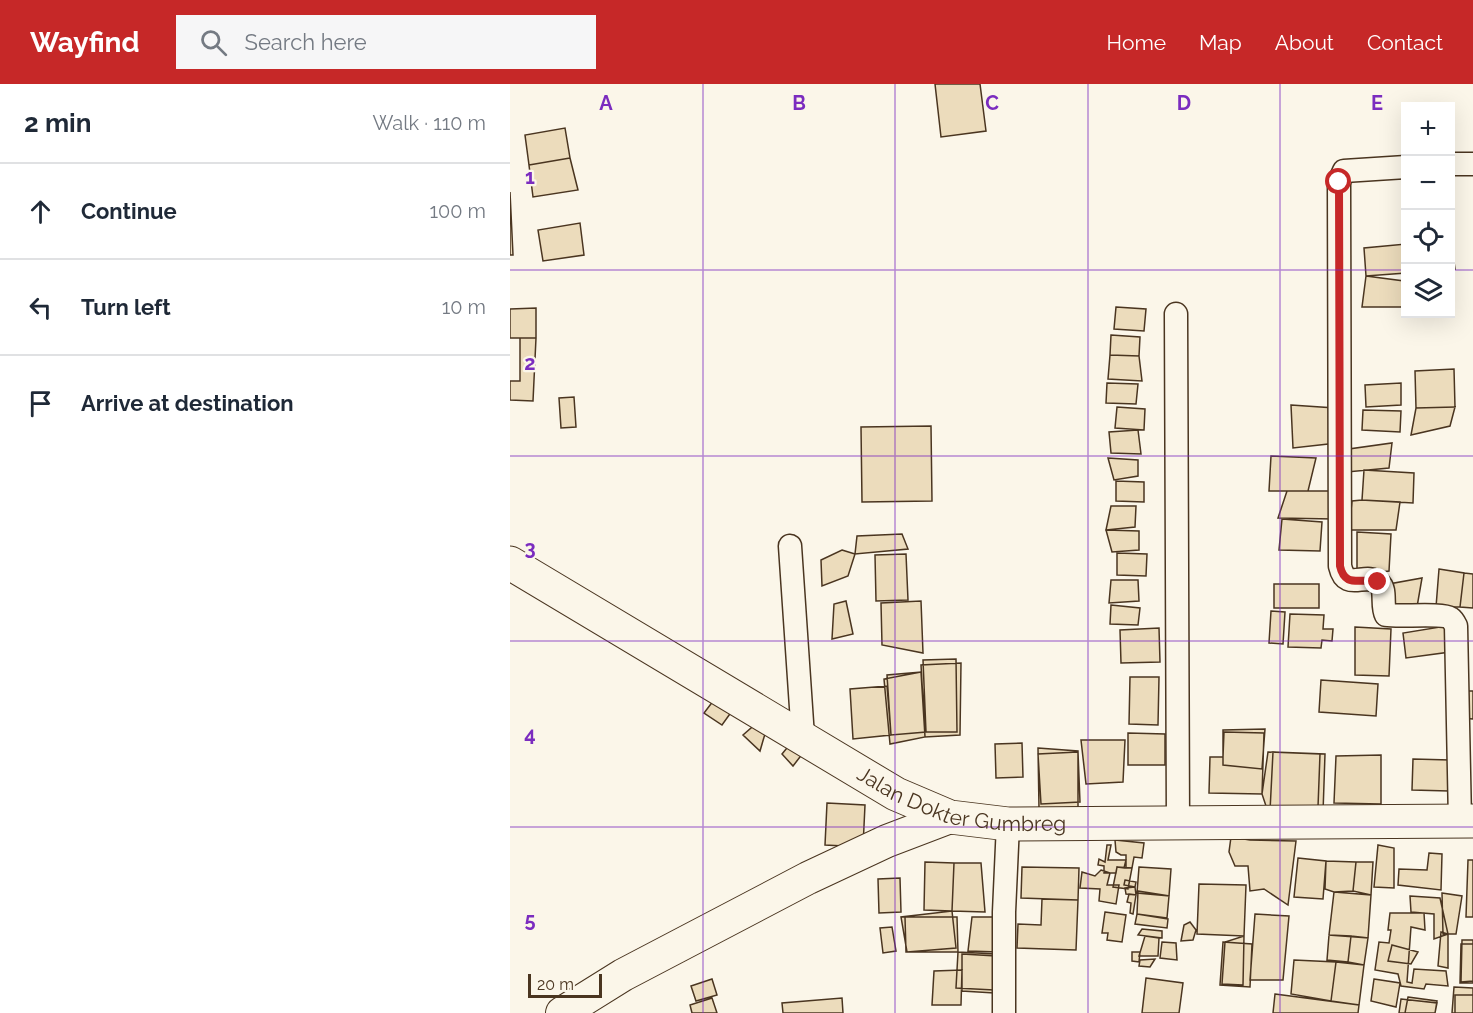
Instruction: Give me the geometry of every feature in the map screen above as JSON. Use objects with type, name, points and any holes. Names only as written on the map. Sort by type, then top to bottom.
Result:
[{"type":"main road","name":"Jalan Dokter Gumbreg","points":[[510,563],[896,794],[950,817],[1008,824],[1466,821]]},
{"type":"street","points":[[1455,164],[1473,164]]},
{"type":"street","points":[[1401,167],[1344,171],[1339,182],[1340,566],[1345,579],[1378,582],[1382,588],[1383,610],[1386,615],[1443,616],[1452,619],[1456,626],[1466,821]]},
{"type":"street","points":[[1176,314],[1178,823]]},
{"type":"street","points":[[790,546],[803,737]]},
{"type":"street","points":[[562,1013],[623,975],[808,878],[887,841],[950,817]]},
{"type":"street","points":[[1004,1013],[1004,912],[1008,824]]},
{"type":"building","points":[[935,84],[980,84],[986,131],[941,137]]},
{"type":"building","points":[[565,128],[570,158],[529,165],[525,135]]},
{"type":"building","points":[[570,158],[578,190],[533,197],[529,165]]},
{"type":"building","points":[[510,192],[513,255],[510,255]]},
{"type":"building","points":[[580,223],[584,255],[543,261],[538,230]]},
{"type":"building","points":[[1401,244],[1401,273],[1366,276],[1364,248]]},
{"type":"building","points":[[1366,276],[1401,281],[1401,307],[1362,307]]},
{"type":"building","points":[[1116,307],[1146,309],[1144,331],[1114,329]]},
{"type":"building","points":[[536,308],[536,338],[510,338],[510,309]]},
{"type":"building","points":[[1111,335],[1140,337],[1139,356],[1110,355]]},
{"type":"building","points":[[520,338],[536,338],[533,401],[510,400],[510,381],[520,381]]},
{"type":"building","points":[[1110,355],[1139,356],[1142,381],[1108,379]]},
{"type":"building","points":[[1454,369],[1455,407],[1416,408],[1415,371]]},
{"type":"building","points":[[1107,383],[1138,384],[1136,404],[1106,403]]},
{"type":"building","points":[[1401,383],[1401,405],[1366,407],[1365,385]]},
{"type":"building","points":[[574,397],[576,427],[561,428],[559,398]]},
{"type":"building","points":[[1291,405],[1335,408],[1337,443],[1293,448]]},
{"type":"building","points":[[1117,407],[1145,409],[1144,430],[1115,428]]},
{"type":"building","points":[[1455,407],[1450,426],[1411,435],[1416,408]]},
{"type":"building","points":[[1363,410],[1401,411],[1400,432],[1362,430]]},
{"type":"building","points":[[931,426],[932,501],[862,502],[861,427]]},
{"type":"building","points":[[1138,430],[1141,454],[1111,453],[1109,432]]},
{"type":"building","points":[[1392,443],[1389,468],[1347,472],[1349,449]]},
{"type":"building","points":[[1271,456],[1316,458],[1308,491],[1269,491]]},
{"type":"building","points":[[1108,458],[1138,460],[1138,476],[1114,480]]},
{"type":"building","points":[[1364,470],[1414,473],[1413,503],[1362,500]]},
{"type":"building","points":[[1116,481],[1144,482],[1144,502],[1116,501]]},
{"type":"building","points":[[1287,491],[1334,491],[1334,519],[1278,518]]},
{"type":"building","points":[[1352,501],[1400,502],[1396,530],[1349,530]]},
{"type":"building","points":[[1111,506],[1136,506],[1135,527],[1106,530]]},
{"type":"building","points":[[1282,519],[1322,522],[1320,551],[1279,550]]},
{"type":"building","points":[[1106,530],[1139,531],[1139,550],[1112,552]]},
{"type":"building","points":[[1357,532],[1391,534],[1389,571],[1357,575]]},
{"type":"building","points":[[902,534],[908,549],[855,554],[857,536]]},
{"type":"building","points":[[842,550],[855,554],[848,576],[822,586],[821,560]]},
{"type":"building","points":[[1117,553],[1147,554],[1146,576],[1117,575]]},
{"type":"building","points":[[906,554],[908,600],[876,601],[875,555]]},
{"type":"building","points":[[1439,569],[1464,573],[1460,607],[1436,607]]},
{"type":"building","points":[[1464,573],[1473,574],[1473,608],[1460,607]]},
{"type":"building","points":[[1422,578],[1417,607],[1389,607],[1389,584]]},
{"type":"building","points":[[1111,580],[1138,580],[1139,601],[1109,603]]},
{"type":"building","points":[[1274,584],[1319,584],[1319,608],[1274,608]]},
{"type":"building","points":[[846,601],[853,634],[832,639],[834,604]]},
{"type":"building","points":[[921,601],[923,653],[882,645],[881,603]]},
{"type":"building","points":[[1111,605],[1140,608],[1138,625],[1110,624]]},
{"type":"building","points":[[1271,611],[1285,612],[1283,644],[1269,643]]},
{"type":"building","points":[[1290,614],[1324,615],[1323,629],[1333,629],[1332,641],[1322,640],[1321,648],[1288,647]]},
{"type":"building","points":[[1446,626],[1450,652],[1406,658],[1403,633]]},
{"type":"building","points":[[1355,627],[1391,629],[1389,676],[1355,675]]},
{"type":"building","points":[[1159,628],[1160,662],[1121,663],[1120,630]]},
{"type":"building","points":[[956,659],[957,732],[926,732],[923,660]]},
{"type":"building","points":[[961,663],[960,735],[925,737],[921,665]]},
{"type":"building","points":[[921,672],[926,732],[891,735],[887,675]]},
{"type":"building","points":[[921,672],[925,737],[890,744],[884,679]]},
{"type":"building","points":[[1130,677],[1159,677],[1158,725],[1129,724]]},
{"type":"building","points":[[1321,680],[1378,684],[1376,716],[1319,712]]},
{"type":"building","points":[[887,686],[891,735],[853,739],[850,689]]},
{"type":"building","points":[[1463,691],[1473,691],[1473,719],[1462,718]]},
{"type":"building","points":[[717,696],[732,711],[722,725],[704,713]]},
{"type":"building","points":[[758,722],[767,727],[760,751],[743,735]]},
{"type":"building","points":[[1265,729],[1262,769],[1223,765],[1223,730]]},
{"type":"building","points":[[1224,732],[1264,733],[1262,794],[1209,793],[1210,757],[1223,757]]},
{"type":"building","points":[[1128,733],[1165,734],[1165,765],[1128,765]]},
{"type":"building","points":[[1081,740],[1125,740],[1123,782],[1086,784]]},
{"type":"building","points":[[791,743],[803,753],[793,766],[782,754]]},
{"type":"building","points":[[1022,743],[1023,777],[996,778],[995,744]]},
{"type":"building","points":[[1038,748],[1078,751],[1078,807],[1039,809]]},
{"type":"building","points":[[1078,752],[1080,802],[1041,804],[1038,754]]},
{"type":"building","points":[[1268,752],[1320,754],[1318,807],[1266,806],[1262,794]]},
{"type":"building","points":[[1273,752],[1325,754],[1323,813],[1270,811]]},
{"type":"building","points":[[1381,755],[1381,804],[1334,803],[1336,756]]},
{"type":"building","points":[[1413,759],[1450,760],[1449,791],[1412,790]]},
{"type":"building","points":[[827,803],[865,805],[863,847],[825,845]]},
{"type":"building","points":[[1231,837],[1250,840],[1296,841],[1288,905],[1264,889],[1250,891],[1248,866],[1235,866],[1229,852]]},
{"type":"building","points":[[1115,840],[1144,843],[1142,858],[1134,857],[1132,868],[1126,868],[1126,855],[1116,852]]},
{"type":"building","points":[[1107,845],[1111,845],[1108,860],[1126,860],[1124,868],[1117,867],[1116,873],[1104,873],[1104,866],[1098,865],[1099,859],[1105,862]]},
{"type":"building","points":[[1378,845],[1394,848],[1394,888],[1374,887]]},
{"type":"building","points":[[1429,853],[1442,854],[1441,890],[1398,885],[1399,869],[1427,870]]},
{"type":"building","points":[[1298,858],[1326,861],[1323,899],[1294,897]]},
{"type":"building","points":[[1468,860],[1473,860],[1473,917],[1466,917]]},
{"type":"building","points":[[1326,861],[1356,862],[1353,891],[1334,892],[1325,889]]},
{"type":"building","points":[[925,862],[954,863],[952,911],[924,910]]},
{"type":"building","points":[[1356,862],[1373,862],[1371,895],[1353,891]]},
{"type":"building","points":[[954,863],[981,863],[985,912],[952,911]]},
{"type":"building","points":[[1022,867],[1079,868],[1078,900],[1021,898]]},
{"type":"building","points":[[1117,867],[1132,868],[1128,889],[1113,887]]},
{"type":"building","points":[[1139,867],[1171,869],[1169,896],[1137,893]]},
{"type":"building","points":[[1101,870],[1110,873],[1107,885],[1119,885],[1116,904],[1099,901],[1100,889],[1080,888],[1082,872],[1095,876]]},
{"type":"building","points":[[900,878],[901,912],[879,913],[878,879]]},
{"type":"building","points":[[1125,880],[1136,882],[1135,887],[1124,885]]},
{"type":"building","points":[[1199,884],[1246,885],[1244,936],[1197,934]]},
{"type":"building","points":[[1135,887],[1136,895],[1126,894],[1125,888]]},
{"type":"building","points":[[1138,891],[1169,896],[1167,918],[1137,914]]},
{"type":"building","points":[[1334,892],[1371,895],[1368,938],[1329,935]]},
{"type":"building","points":[[1442,893],[1462,896],[1456,934],[1443,934]]},
{"type":"building","points":[[1129,894],[1136,895],[1133,914],[1130,913],[1131,903],[1127,902]]},
{"type":"building","points":[[1410,896],[1440,898],[1448,934],[1434,939],[1434,914],[1411,912]]},
{"type":"building","points":[[1042,899],[1078,900],[1076,950],[1017,948],[1018,924],[1041,925]]},
{"type":"building","points":[[952,911],[956,948],[907,952],[901,917]]},
{"type":"building","points":[[1105,912],[1126,915],[1122,942],[1107,940],[1108,933],[1102,933]]},
{"type":"building","points":[[1390,913],[1424,913],[1425,930],[1411,927],[1407,982],[1412,983],[1414,969],[1446,971],[1448,986],[1426,984],[1424,989],[1401,986],[1398,974],[1375,970],[1379,942],[1389,943]]},
{"type":"building","points":[[1137,914],[1168,919],[1167,928],[1135,924]]},
{"type":"building","points":[[1255,914],[1289,916],[1283,980],[1250,980]]},
{"type":"building","points":[[905,917],[957,917],[958,952],[906,952]]},
{"type":"building","points":[[972,917],[1000,917],[999,952],[968,951]]},
{"type":"building","points":[[1190,922],[1196,930],[1193,940],[1181,941],[1184,925]]},
{"type":"building","points":[[892,927],[896,951],[883,953],[880,928]]},
{"type":"building","points":[[1142,929],[1162,931],[1162,938],[1138,935]]},
{"type":"building","points":[[1441,932],[1448,934],[1448,968],[1438,966]]},
{"type":"building","points":[[1329,935],[1351,936],[1348,962],[1327,960]]},
{"type":"building","points":[[1145,936],[1159,938],[1158,956],[1139,956]]},
{"type":"building","points":[[1244,936],[1243,985],[1222,984],[1225,942]]},
{"type":"building","points":[[1351,936],[1368,938],[1364,965],[1348,962]]},
{"type":"building","points":[[1462,940],[1473,940],[1473,981],[1461,982]]},
{"type":"building","points":[[1162,942],[1176,943],[1177,960],[1160,958]]},
{"type":"building","points":[[1223,942],[1252,944],[1250,987],[1220,985]]},
{"type":"building","points":[[1461,944],[1473,944],[1473,983],[1460,983]]},
{"type":"building","points":[[1392,945],[1418,952],[1411,964],[1388,961]]},
{"type":"building","points":[[958,952],[996,954],[994,990],[956,988]]},
{"type":"building","points":[[1132,952],[1140,952],[1139,962],[1132,961]]},
{"type":"building","points":[[962,954],[996,956],[994,993],[962,991]]},
{"type":"building","points":[[1155,959],[1150,967],[1139,966],[1140,960]]},
{"type":"building","points":[[1294,960],[1336,962],[1331,1001],[1291,994]]},
{"type":"building","points":[[1336,962],[1364,965],[1359,1005],[1331,1001]]},
{"type":"building","points":[[962,970],[961,1005],[932,1005],[934,971]]},
{"type":"building","points":[[1146,978],[1183,983],[1179,1013],[1142,1013]]},
{"type":"building","points":[[712,979],[717,995],[696,1001],[691,986]]},
{"type":"building","points":[[1374,979],[1400,983],[1396,1007],[1371,1001]]},
{"type":"building","points":[[1454,987],[1473,988],[1473,1013],[1452,1013]]},
{"type":"building","points":[[1275,994],[1359,1005],[1358,1013],[1273,1013]]},
{"type":"building","points":[[1455,995],[1473,995],[1473,1013],[1455,1013]]},
{"type":"building","points":[[1408,997],[1437,1001],[1435,1013],[1405,1013]]},
{"type":"building","points":[[712,998],[717,1013],[692,1013],[690,1005]]},
{"type":"building","points":[[842,998],[843,1013],[783,1013],[782,1003]]},
{"type":"building","points":[[1401,999],[1437,1003],[1435,1013],[1399,1013]]},
{"type":"route","points":[[1339,182],[1340,566],[1345,579],[1378,582]]}]
